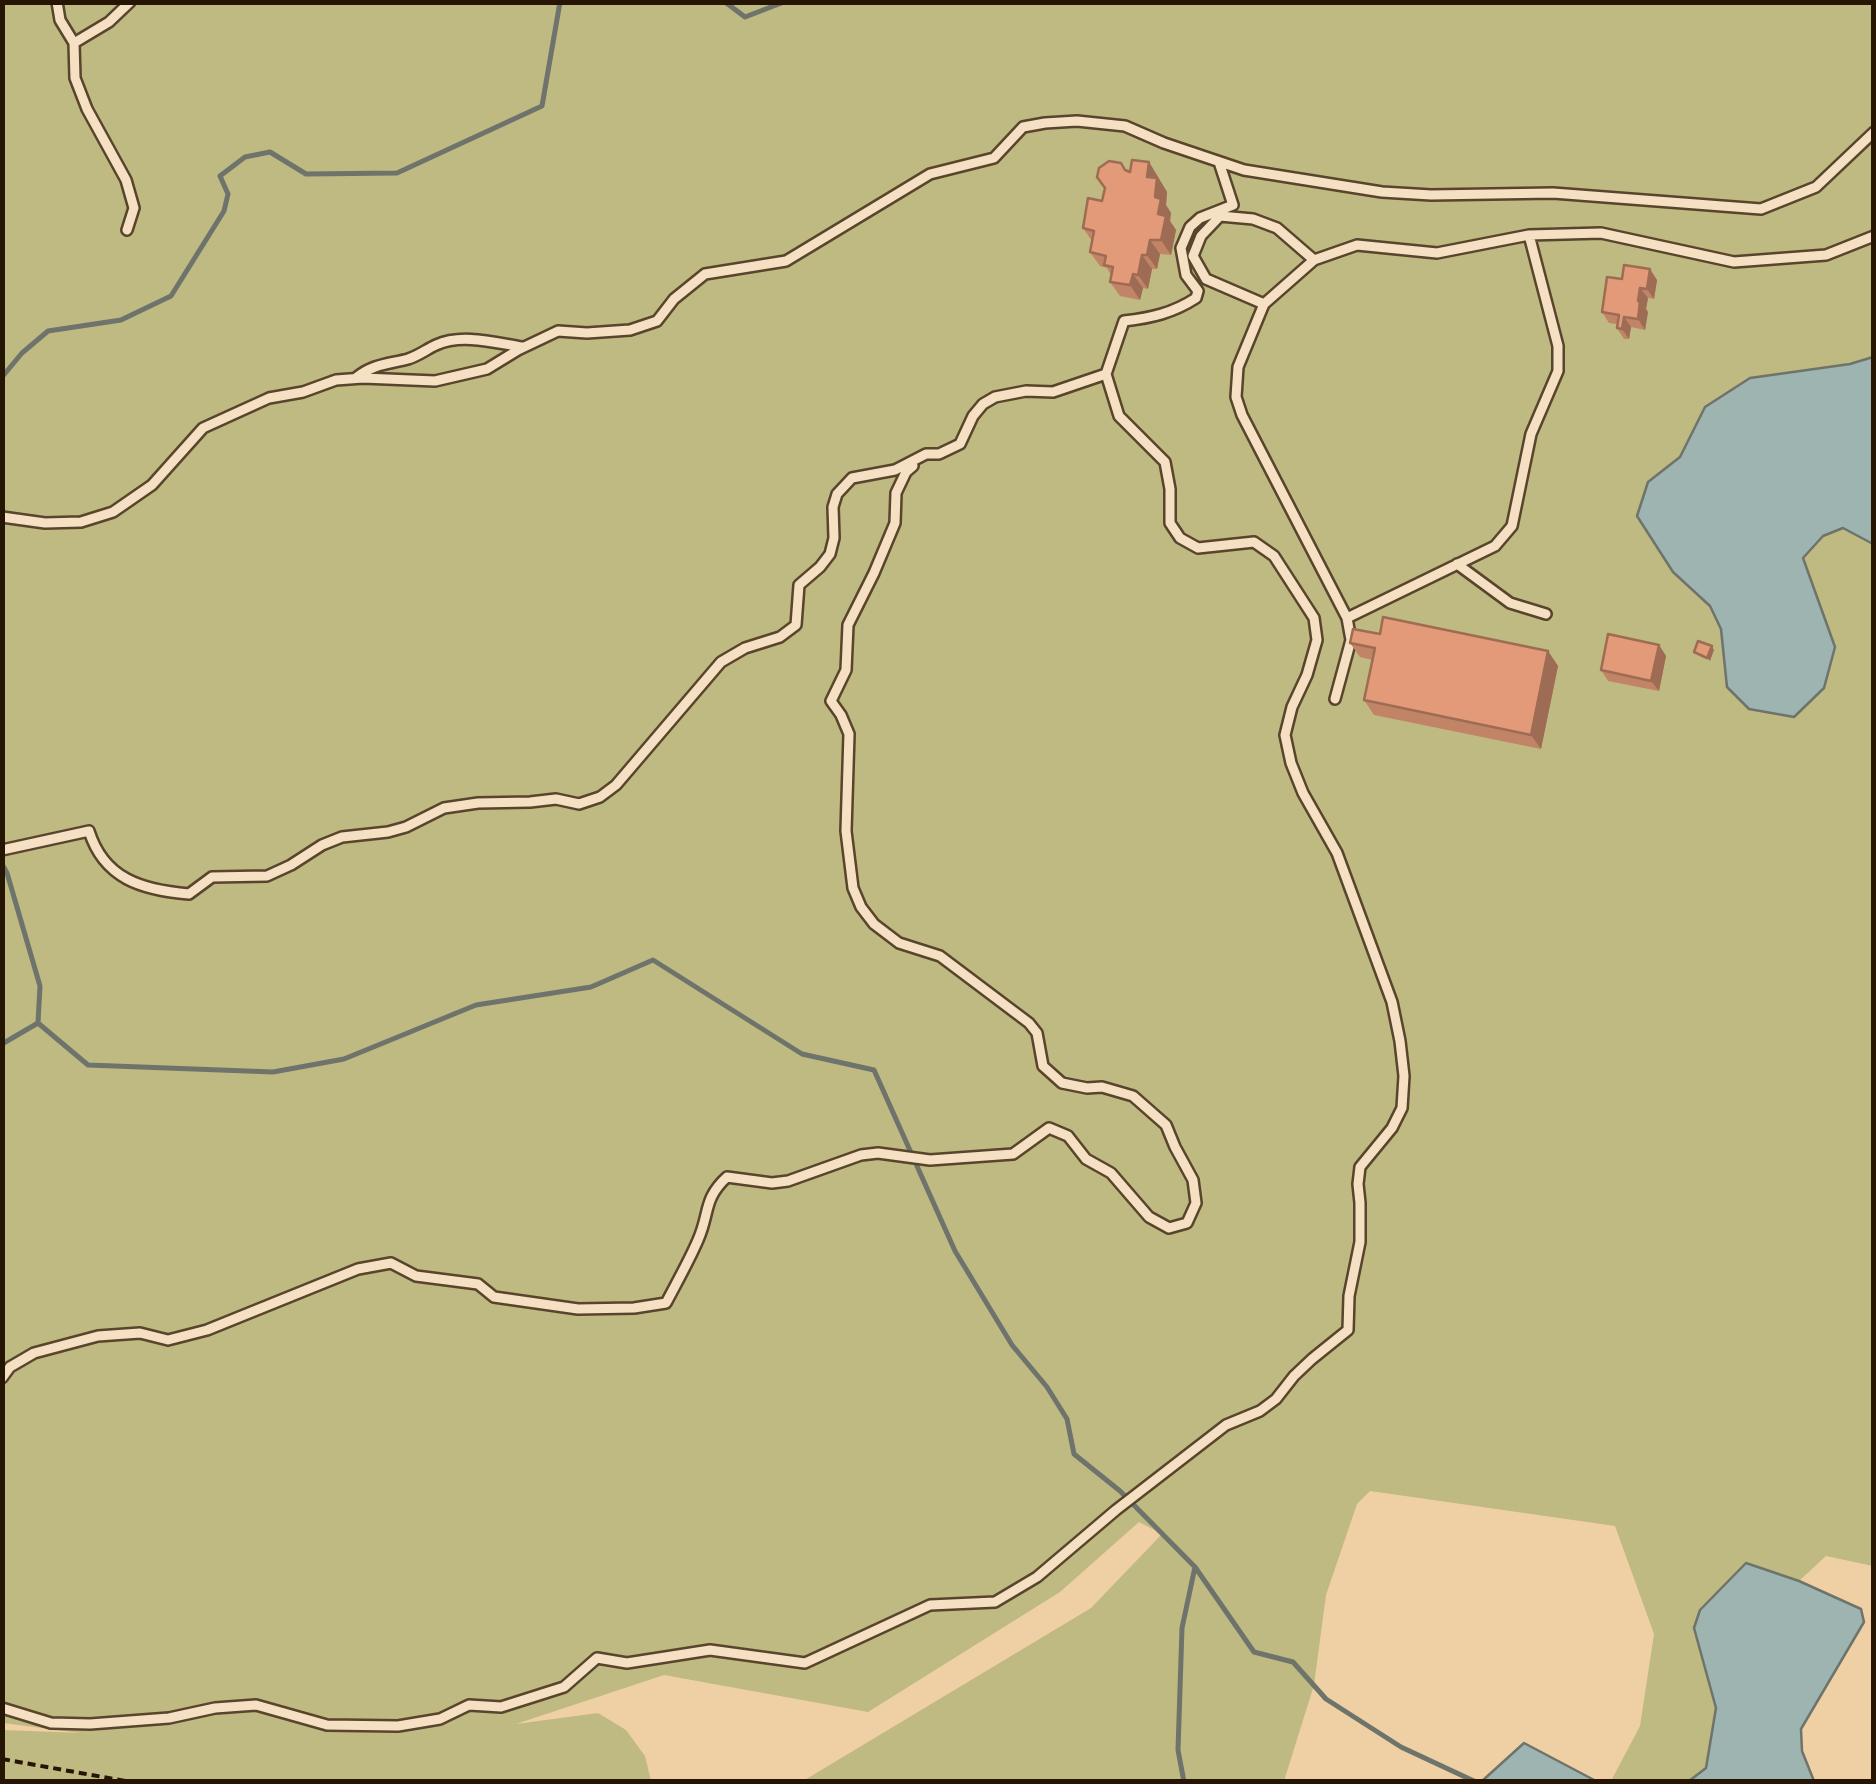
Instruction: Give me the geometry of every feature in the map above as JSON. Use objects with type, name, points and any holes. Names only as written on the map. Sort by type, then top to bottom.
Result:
[{"type":"lane","points":[[57,2],[60,20],[74,43],[75,78],[86,109],[126,180],[134,208],[127,230]]},
{"type":"lane","points":[[74,43],[109,22],[130,2]]},
{"type":"lane","points":[[2,517],[45,523],[82,522],[113,512],[152,484],[203,428],[269,398],[303,392],[336,380],[434,381],[487,369],[558,331],[630,330],[657,320],[674,299],[705,274],[786,260],[930,174],[994,158],[1024,127],[1045,122],[1077,120],[1126,126],[1244,170],[1382,192],[1552,193],[1761,209],[1816,188],[1874,132]]},
{"type":"lane","points":[[2,1708],[51,1723],[68,1724],[169,1718],[216,1708],[256,1706],[327,1725],[398,1726],[440,1720],[469,1705],[501,1708],[564,1687],[597,1658],[626,1663],[710,1650],[805,1663],[930,1605],[995,1602],[1023,1586],[1226,1424],[1260,1411],[1276,1399],[1294,1376],[1348,1330],[1360,1242],[1360,1167],[1392,1128],[1402,1108],[1404,1076],[1392,1002],[1380,967],[1337,852],[1290,763],[1285,735],[1317,640],[1314,618],[1274,556],[1254,542],[1198,548],[1180,538],[1170,523],[1165,462],[1120,416],[1106,374],[1124,321],[1153,318],[1196,298],[1198,291],[1186,275],[1181,248],[1190,226],[1232,204],[1219,162]]},
{"type":"lane","points":[[1264,304],[1206,279],[1194,256],[1201,236],[1220,216],[1253,219],[1277,228],[1314,260]]},
{"type":"lane","points":[[1336,699],[1351,640],[1346,618],[1236,398],[1238,367],[1264,304],[1314,260],[1357,245],[1437,253],[1529,235],[1601,234],[1734,262],[1826,255],[1874,236]]},
{"type":"lane","points":[[1346,618],[1495,546],[1512,526],[1531,434],[1558,371],[1558,346],[1529,235]]},
{"type":"lane","points":[[354,379],[368,368],[408,359],[454,340],[489,340],[525,347]]},
{"type":"lane","points":[[2,850],[89,831],[103,862],[116,874],[158,892],[189,894],[212,877],[267,876],[342,837],[388,832],[444,808],[478,802],[556,799],[579,804],[600,797],[616,785],[721,662],[745,648],[780,637],[796,625],[799,585],[830,554],[834,507],[843,486],[852,478],[895,470],[926,454],[939,454],[960,444],[974,416],[994,397],[1026,391],[1053,392],[1106,374]]},
{"type":"lane","points":[[2,1378],[10,1367],[34,1353],[98,1336],[140,1334],[168,1340],[207,1330],[358,1269],[392,1263],[416,1276],[478,1284],[494,1297],[510,1300],[578,1309],[666,1303],[704,1226],[714,1189],[726,1176],[788,1182],[878,1153],[930,1160],[1014,1154],[1049,1128],[1068,1136],[1086,1158],[1111,1173],[1149,1217],[1169,1228],[1187,1223],[1196,1203],[1193,1180],[1166,1125],[1133,1096],[1062,1083],[1043,1066],[1037,1033],[1029,1023],[940,956],[900,943],[874,924],[860,907],[853,888],[846,831],[849,734],[831,701],[846,670],[848,626],[895,523],[896,493],[906,472],[926,454]]},
{"type":"lane","points":[[1457,564],[1510,603],[1546,614]]},
{"type":"path","points":[[2,1759],[131,1782]]},
{"type":"shaded area","points":[[3,3],[1873,3],[1873,1566],[1826,1556],[1799,1581],[1746,1564],[1694,1628],[1716,1708],[1706,1769],[1689,1781],[1611,1781],[1640,1726],[1654,1634],[1615,1526],[1370,1491],[1357,1504],[1326,1595],[1314,1685],[1284,1781],[803,1781],[1091,1608],[1162,1534],[1139,1522],[1060,1592],[868,1712],[664,1675],[516,1724],[598,1713],[626,1730],[645,1756],[651,1781],[3,1781],[3,1730],[81,1733],[3,1723]]},
{"type":"water","points":[[1873,357],[1873,544],[1843,528],[1823,536],[1803,558],[1835,647],[1824,688],[1794,717],[1749,709],[1727,687],[1721,629],[1710,606],[1673,572],[1637,516],[1648,482],[1680,457],[1705,407],[1750,378],[1850,364]]},
{"type":"water","points":[[1746,1563],[1861,1609],[1864,1622],[1801,1729],[1802,1751],[1814,1781],[1689,1781],[1706,1768],[1716,1708],[1694,1628],[1700,1610]]},
{"type":"water","points":[[1524,1743],[1596,1781],[1482,1781]]},
{"type":"building","points":[[1132,160],[1149,162],[1147,177],[1157,178],[1155,197],[1161,199],[1158,214],[1166,216],[1161,240],[1150,240],[1147,255],[1142,255],[1138,275],[1133,274],[1130,285],[1110,282],[1113,267],[1104,265],[1106,256],[1090,252],[1094,231],[1083,228],[1088,198],[1102,201],[1105,188],[1097,177],[1099,168],[1109,161],[1121,163],[1130,172]]},
{"type":"building","points":[[1624,265],[1650,269],[1647,289],[1640,288],[1638,319],[1624,317],[1622,329],[1617,328],[1619,315],[1602,312],[1607,277],[1622,279]]},
{"type":"building","points":[[1383,617],[1548,651],[1531,735],[1364,700],[1375,648],[1350,643],[1353,629],[1380,634]]},
{"type":"building","points":[[1608,634],[1659,645],[1651,681],[1601,670]]},
{"type":"building","points":[[1698,641],[1712,646],[1707,658],[1694,652]]},
{"type":"waterway","points":[[2,377],[48,331],[121,320],[171,296],[224,211],[228,194],[220,176],[245,157],[270,152],[306,174],[397,173],[542,106],[560,2]]},
{"type":"waterway","points":[[725,2],[745,17],[784,2]]},
{"type":"waterway","points":[[2,864],[40,986],[38,1023]]},
{"type":"waterway","points":[[38,1023],[88,1065],[273,1072],[344,1059],[476,1005],[591,987],[653,960],[802,1054],[874,1070],[955,1251],[1012,1345],[1047,1387],[1067,1419],[1074,1454],[1120,1491],[1195,1567],[1254,1652],[1293,1662],[1326,1699],[1401,1747],[1476,1782]]},
{"type":"waterway","points":[[2,1044],[38,1023]]},
{"type":"waterway","points":[[1184,1782],[1178,1750],[1182,1628],[1195,1567]]}]
